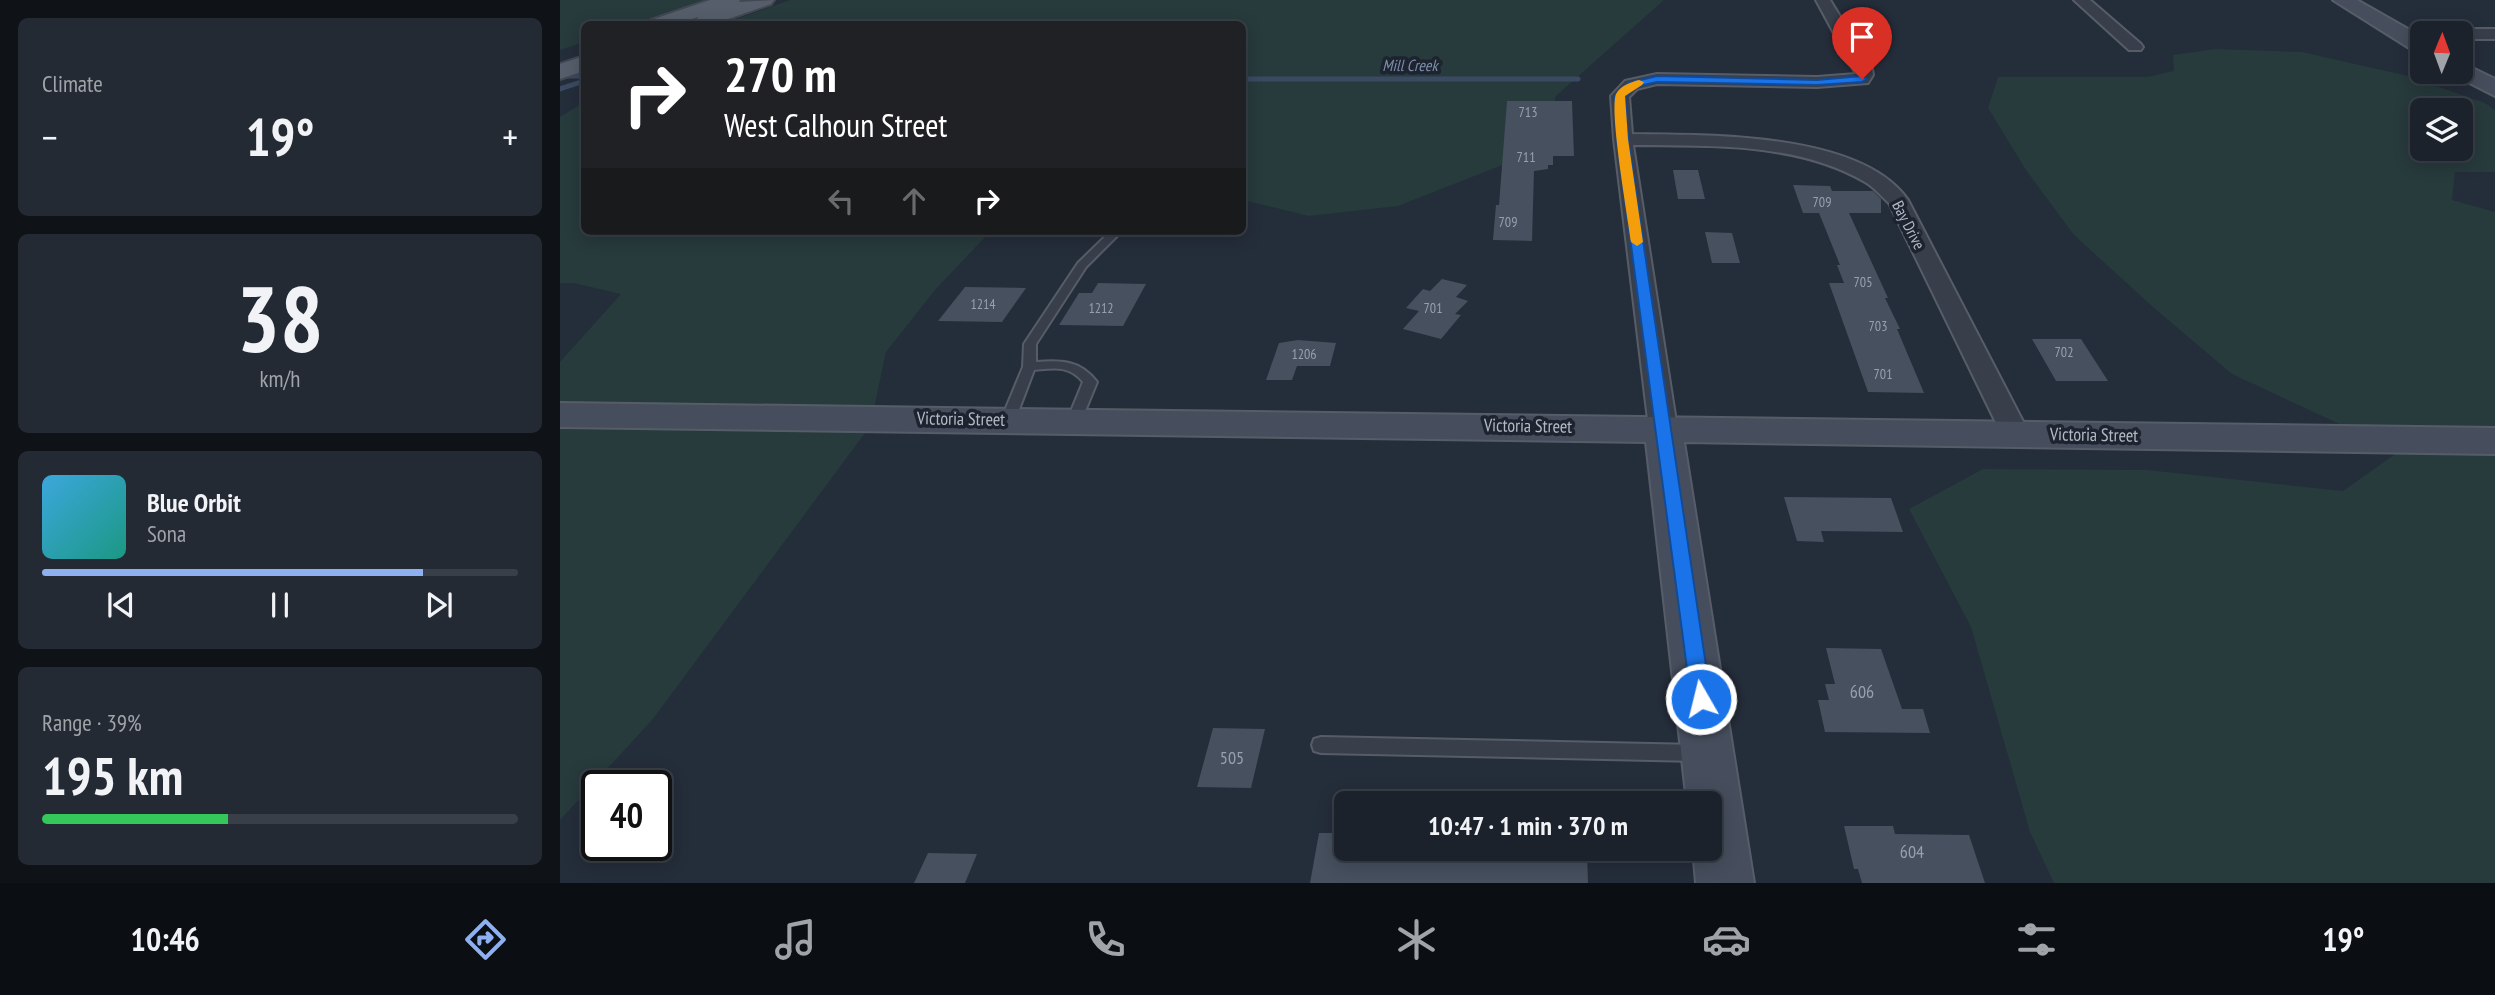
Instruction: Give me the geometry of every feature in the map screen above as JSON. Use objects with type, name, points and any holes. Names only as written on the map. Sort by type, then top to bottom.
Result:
[{"type":"main road","points":[[668,21],[730,0]]},
{"type":"main road","points":[[704,21],[764,0]]},
{"type":"main road","points":[[560,58],[581,51]]},
{"type":"main road","points":[[560,72],[581,64]]},
{"type":"street","points":[[1726,883],[1623,139],[1620,96],[1631,85],[1664,79],[1817,82],[1862,79],[1865,75],[1864,69],[1823,0]]},
{"type":"street","points":[[2081,0],[2136,47]]},
{"type":"street","points":[[2343,0],[2410,39]]},
{"type":"street","points":[[2400,34],[2410,34]]},
{"type":"street","points":[[2473,34],[2495,34]]},
{"type":"street","points":[[2473,76],[2495,89]]},
{"type":"street","name":"Bay Drive","points":[[1623,139],[1770,146],[1840,162],[1876,178],[1898,200],[2015,433]]},
{"type":"street","name":"Victoria Street","points":[[560,415],[2495,441]]},
{"type":"lane","points":[[1008,420],[1029,367],[1030,344],[1083,265],[1112,235]]},
{"type":"lane","points":[[1029,367],[1067,364],[1080,369],[1090,382],[1074,421]]},
{"type":"lane","points":[[1321,745],[1709,753]]},
{"type":"shaded area","points":[[560,0],[710,0],[645,21],[581,21],[581,43],[560,50]]},
{"type":"shaded area","points":[[790,0],[1664,0],[1556,96],[1538,151],[1398,206],[1309,216],[1246,201],[1246,21],[730,21]]},
{"type":"shaded area","points":[[2215,49],[2302,52],[2404,75],[2410,77],[2410,84],[2430,84],[2471,98],[2410,98],[2410,161],[2473,161],[2473,99],[2495,110],[2495,172],[2455,172],[2452,200],[2495,212],[2495,430],[2348,428],[2232,374],[2074,235],[2026,170],[1988,108],[1998,77],[2147,77],[2174,71],[2173,55]]},
{"type":"shaded area","points":[[581,104],[581,235],[987,235],[935,290],[886,352],[874,408],[560,405],[560,362],[621,294],[573,283],[560,283],[560,117]]},
{"type":"shaded area","points":[[560,426],[868,429],[653,719],[606,770],[581,770],[581,797],[560,820]]},
{"type":"shaded area","points":[[2398,452],[2495,452],[2495,883],[2054,883],[2030,832],[1971,627],[1909,509],[1983,469],[2147,470],[2343,491]]},
{"type":"building","points":[[1507,101],[1572,101],[1574,156],[1553,156],[1553,165],[1548,165],[1548,169],[1534,171],[1532,241],[1493,240],[1496,205],[1499,205]]},
{"type":"building","points":[[1673,170],[1698,170],[1705,199],[1678,199]]},
{"type":"building","points":[[1793,185],[1830,186],[1832,191],[1873,191],[1881,199],[1881,213],[1849,213],[1888,298],[1885,298],[1900,329],[1897,329],[1924,393],[1868,392],[1829,283],[1844,283],[1837,265],[1840,265],[1819,213],[1803,213]]},
{"type":"building","points":[[1705,232],[1732,233],[1740,263],[1712,263]]},
{"type":"building","points":[[1442,279],[1467,285],[1456,297],[1468,301],[1455,314],[1461,315],[1441,339],[1403,329],[1419,311],[1406,308],[1423,289],[1430,291]]},
{"type":"building","points":[[1098,283],[1146,284],[1123,326],[1059,325],[1079,293],[1092,293]]},
{"type":"building","points":[[965,287],[1026,288],[1002,322],[938,321]]},
{"type":"building","points":[[2032,339],[2081,339],[2108,381],[2056,381]]},
{"type":"building","points":[[1298,340],[1336,343],[1330,366],[1297,366],[1292,380],[1266,380],[1279,343]]},
{"type":"building","points":[[1784,497],[1891,498],[1903,532],[1821,531],[1824,542],[1797,541]]},
{"type":"building","points":[[1826,648],[1881,649],[1902,709],[1923,709],[1930,733],[1825,732],[1818,700],[1829,700],[1825,684],[1835,684]]},
{"type":"building","points":[[1213,728],[1265,729],[1251,788],[1197,787]]},
{"type":"building","points":[[1844,826],[1893,826],[1895,834],[1969,835],[1985,883],[1862,883],[1858,869],[1854,869]]},
{"type":"building","points":[[1319,833],[1334,833],[1334,861],[1587,861],[1588,883],[1310,883]]},
{"type":"building","points":[[928,853],[977,854],[965,883],[914,883]]},
{"type":"waterway","name":"Mill Creek","points":[[560,76],[581,76]]},
{"type":"waterway","name":"Mill Creek","points":[[1246,79],[1578,79]]},
{"type":"waterway","points":[[560,89],[581,82]]},
{"type":"slow traffic","points":[[1637,242],[1620,96],[1624,90],[1639,82]]},
{"type":"route","points":[[1701,699],[1623,139],[1620,96],[1631,85],[1657,79],[1817,82],[1862,79]]}]
